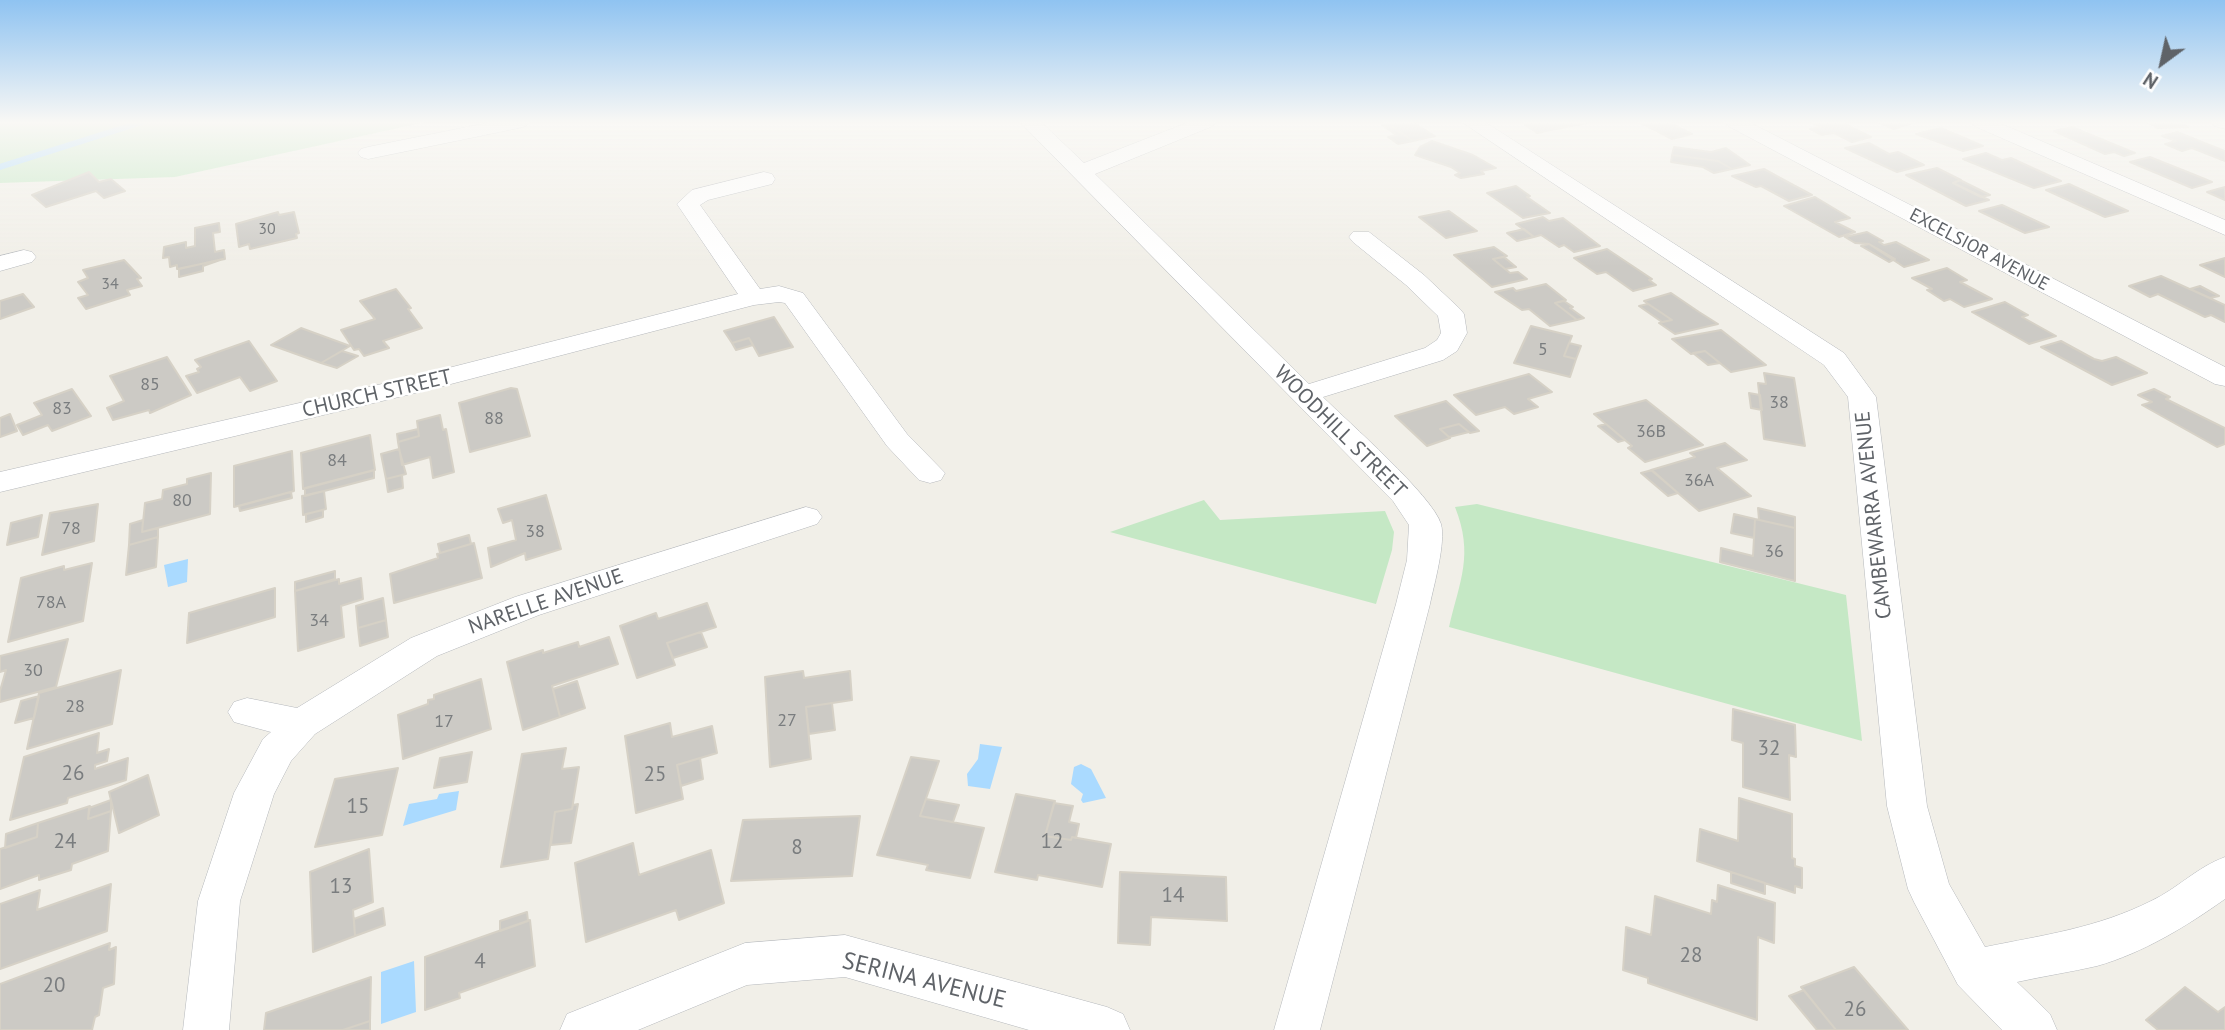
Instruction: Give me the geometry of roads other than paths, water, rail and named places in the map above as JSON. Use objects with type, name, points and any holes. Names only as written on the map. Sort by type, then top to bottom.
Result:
[{"type":"street","points":[[1081,172],[1086,170]]},
{"type":"street","name":"CAMBEWARRA AVENUE","points":[[1545,170],[1834,359],[1862,397],[1907,806],[1929,889],[1974,970],[2034,1030]]},
{"type":"street","name":"EXCELSIOR AVENUE","points":[[1827,170],[2225,378]]},
{"type":"street","points":[[2092,170],[2225,228]]},
{"type":"street","name":"WOODHILL STREET","points":[[1081,172],[1404,494],[1425,524],[1423,560],[1413,604],[1297,1030]]},
{"type":"street","points":[[753,298],[688,204],[701,195],[764,179]]},
{"type":"street","points":[[1304,394],[1434,354],[1448,345],[1454,333],[1451,314],[1415,279],[1361,237]]},
{"type":"street","points":[[0,264],[24,257]]},
{"type":"street","name":"CHURCH STREET","points":[[0,482],[424,383],[753,298],[779,294],[794,298],[897,440],[930,473]]},
{"type":"street","name":"NARELLE AVENUE","points":[[206,1030],[219,901],[254,793],[277,750],[302,724],[424,647],[527,606],[806,517]]},
{"type":"street","points":[[247,712],[302,724]]},
{"type":"street","points":[[1974,970],[2098,944],[2169,914],[2225,875]]},
{"type":"street","name":"SERINA AVENUE","points":[[583,1030],[745,964],[845,956],[1107,1030]]},
{"type":"water","points":[[188,559],[187,582],[168,587],[164,565]]},
{"type":"water","points":[[980,744],[1002,747],[990,789],[968,786],[967,774],[978,759]]},
{"type":"water","points":[[1081,764],[1091,769],[1106,798],[1083,803],[1083,794],[1071,784],[1074,767]]},
{"type":"water","points":[[459,791],[456,810],[403,826],[409,804],[437,799],[439,794]]},
{"type":"water","points":[[414,961],[416,1012],[381,1024],[381,972]]}]
